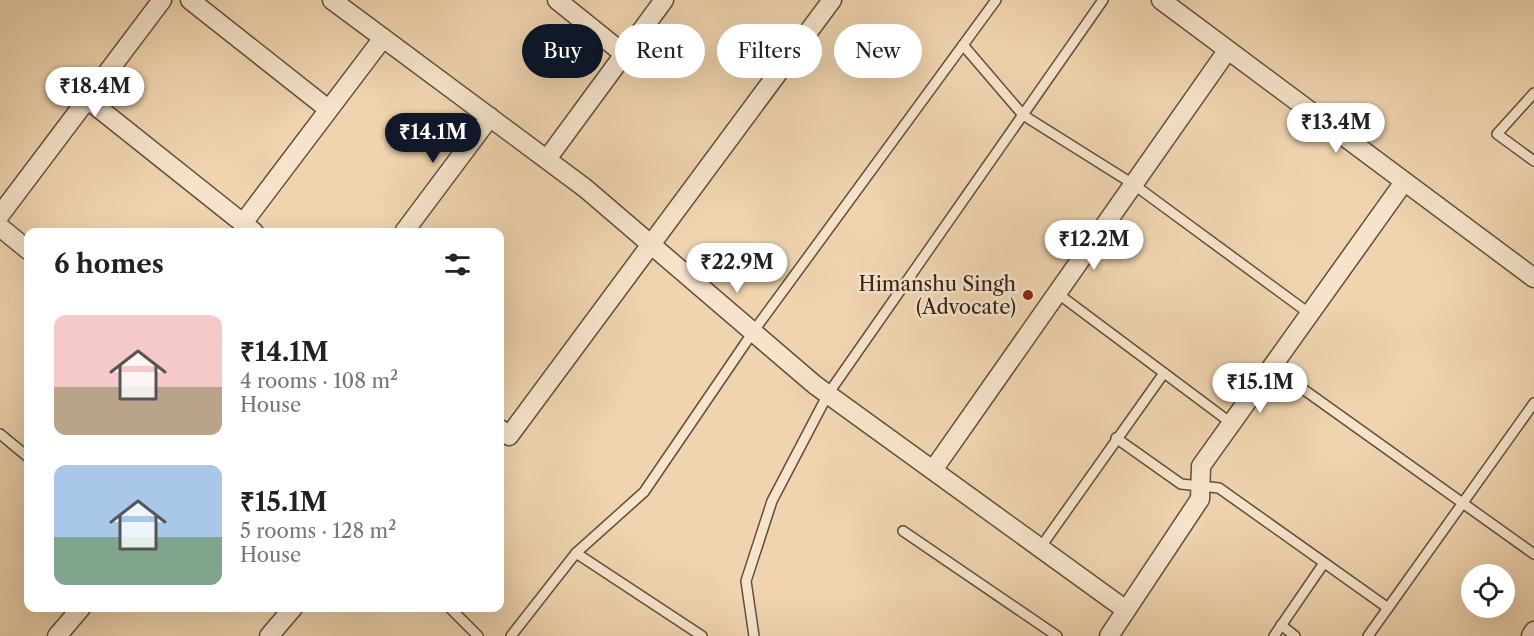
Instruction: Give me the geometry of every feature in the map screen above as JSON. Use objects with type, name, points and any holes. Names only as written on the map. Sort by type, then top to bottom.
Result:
[{"type":"street","points":[[0,215],[162,0]]},
{"type":"street","points":[[190,0],[328,110]]},
{"type":"street","points":[[332,0],[547,159],[828,394],[1126,610]]},
{"type":"street","points":[[646,24],[664,0]]},
{"type":"street","points":[[504,432],[509,436],[832,0]]},
{"type":"street","points":[[1161,0],[1534,278]]},
{"type":"street","points":[[562,1],[615,46]]},
{"type":"street","points":[[87,99],[248,228],[328,110],[383,38]]},
{"type":"street","points":[[933,470],[1227,51]]},
{"type":"street","points":[[547,159],[615,66]]},
{"type":"street","points":[[407,228],[490,117]]},
{"type":"street","points":[[1109,636],[1200,499],[1201,466],[1404,182]]},
{"type":"street","points":[[0,228],[24,247]]},
{"type":"street","points":[[57,636],[78,612]]},
{"type":"street","points":[[269,636],[290,612]]},
{"type":"street","points":[[1530,636],[1534,631]]},
{"type":"lane","points":[[511,636],[576,553],[644,492],[753,332],[996,0]]},
{"type":"lane","points":[[754,636],[746,581],[772,501],[828,394],[1103,0]]},
{"type":"lane","points":[[963,45],[1023,115],[1133,184],[1310,314]]},
{"type":"lane","points":[[1534,93],[1497,134],[1534,161]]},
{"type":"lane","points":[[1057,293],[1231,423]]},
{"type":"lane","points":[[1272,367],[1534,554]]},
{"type":"lane","points":[[1040,548],[1164,373]]},
{"type":"lane","points":[[1368,636],[1534,403]]},
{"type":"lane","points":[[0,434],[24,454]]},
{"type":"lane","points":[[1116,438],[1181,484],[1220,488],[1388,608]]},
{"type":"lane","points":[[903,531],[1058,636]]},
{"type":"lane","points":[[576,553],[702,636]]},
{"type":"lane","points":[[1274,636],[1324,563]]},
{"type":"lane","points":[[454,612],[478,636]]},
{"type":"lane","points":[[1281,626],[1295,636]]},
{"type":"place","name":"Himanshu Singh (Advocate)","points":[[1028,295]]}]
